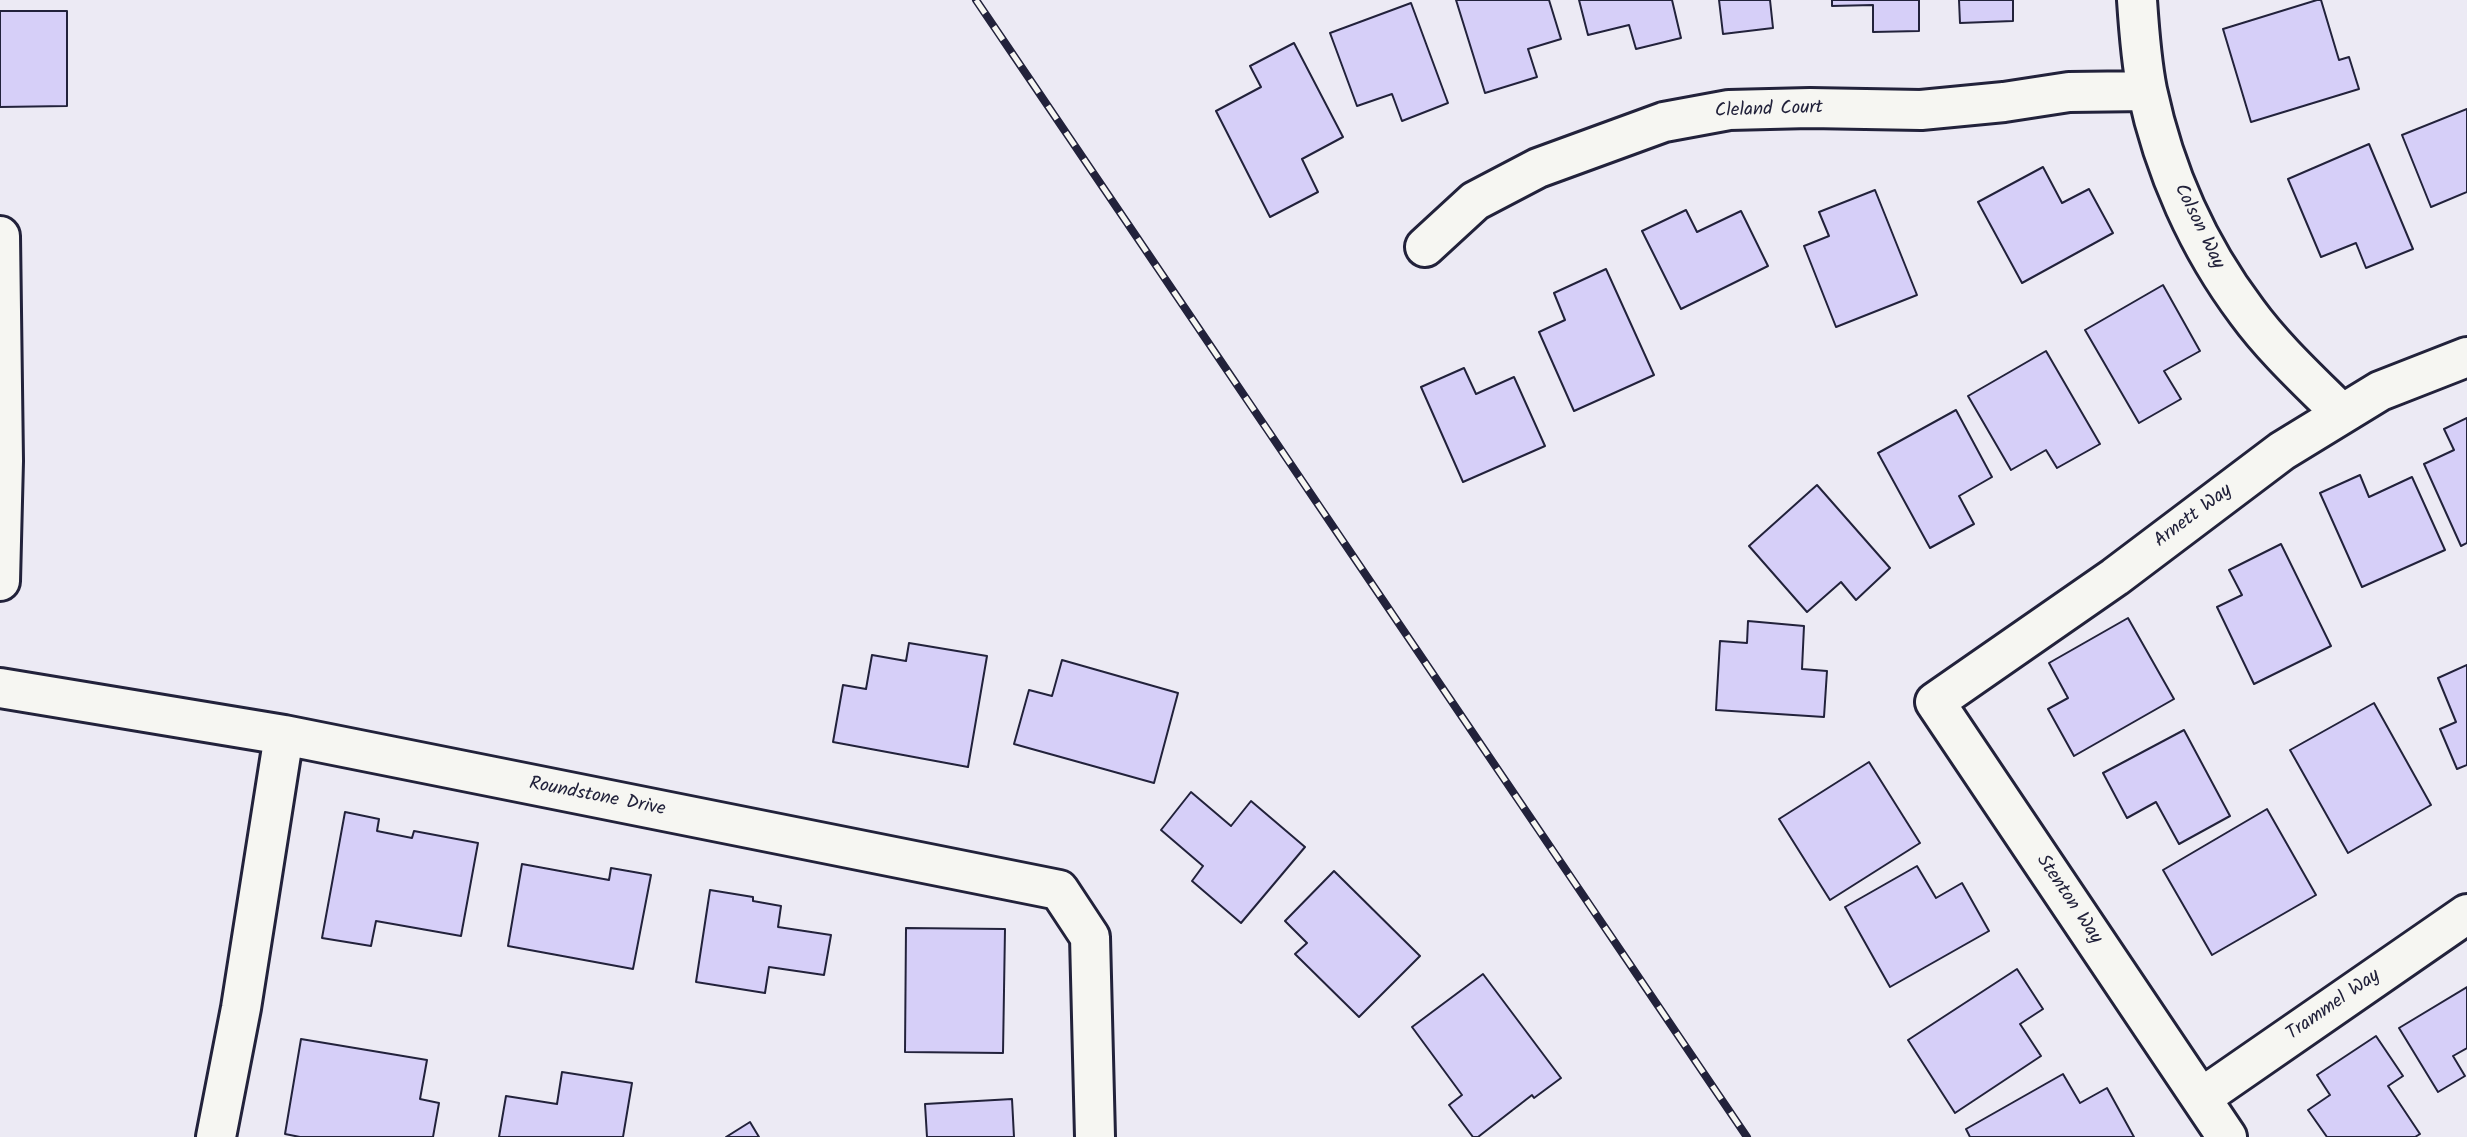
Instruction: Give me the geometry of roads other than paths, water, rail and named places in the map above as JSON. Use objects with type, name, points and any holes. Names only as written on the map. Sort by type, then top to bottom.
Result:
[{"type":"street","name":"Colson Way","points":[[2137,0],[2147,91],[2176,185],[2200,239],[2247,312],[2278,350],[2341,413]]},
{"type":"street","name":"Cleland Court","points":[[1425,247],[1475,201],[1538,169],[1664,122],[1729,110],[1921,110],[2069,92],[2147,91]]},
{"type":"street","points":[[0,236],[3,461],[0,581]]},
{"type":"street","name":"Arnett Way","points":[[1935,702],[2115,577],[2282,451],[2380,391],[2467,357]]},
{"type":"street","name":"Roundstone Drive","points":[[0,688],[284,735],[1059,890],[1090,937],[1095,1137]]},
{"type":"street","name":"Stenton Way","points":[[1935,702],[2227,1137]]},
{"type":"street","points":[[216,1137],[241,1008],[284,735]]},
{"type":"street","name":"Trammel Way","points":[[2201,1098],[2467,914]]},
{"type":"railway","points":[[976,0],[1747,1137]]}]
